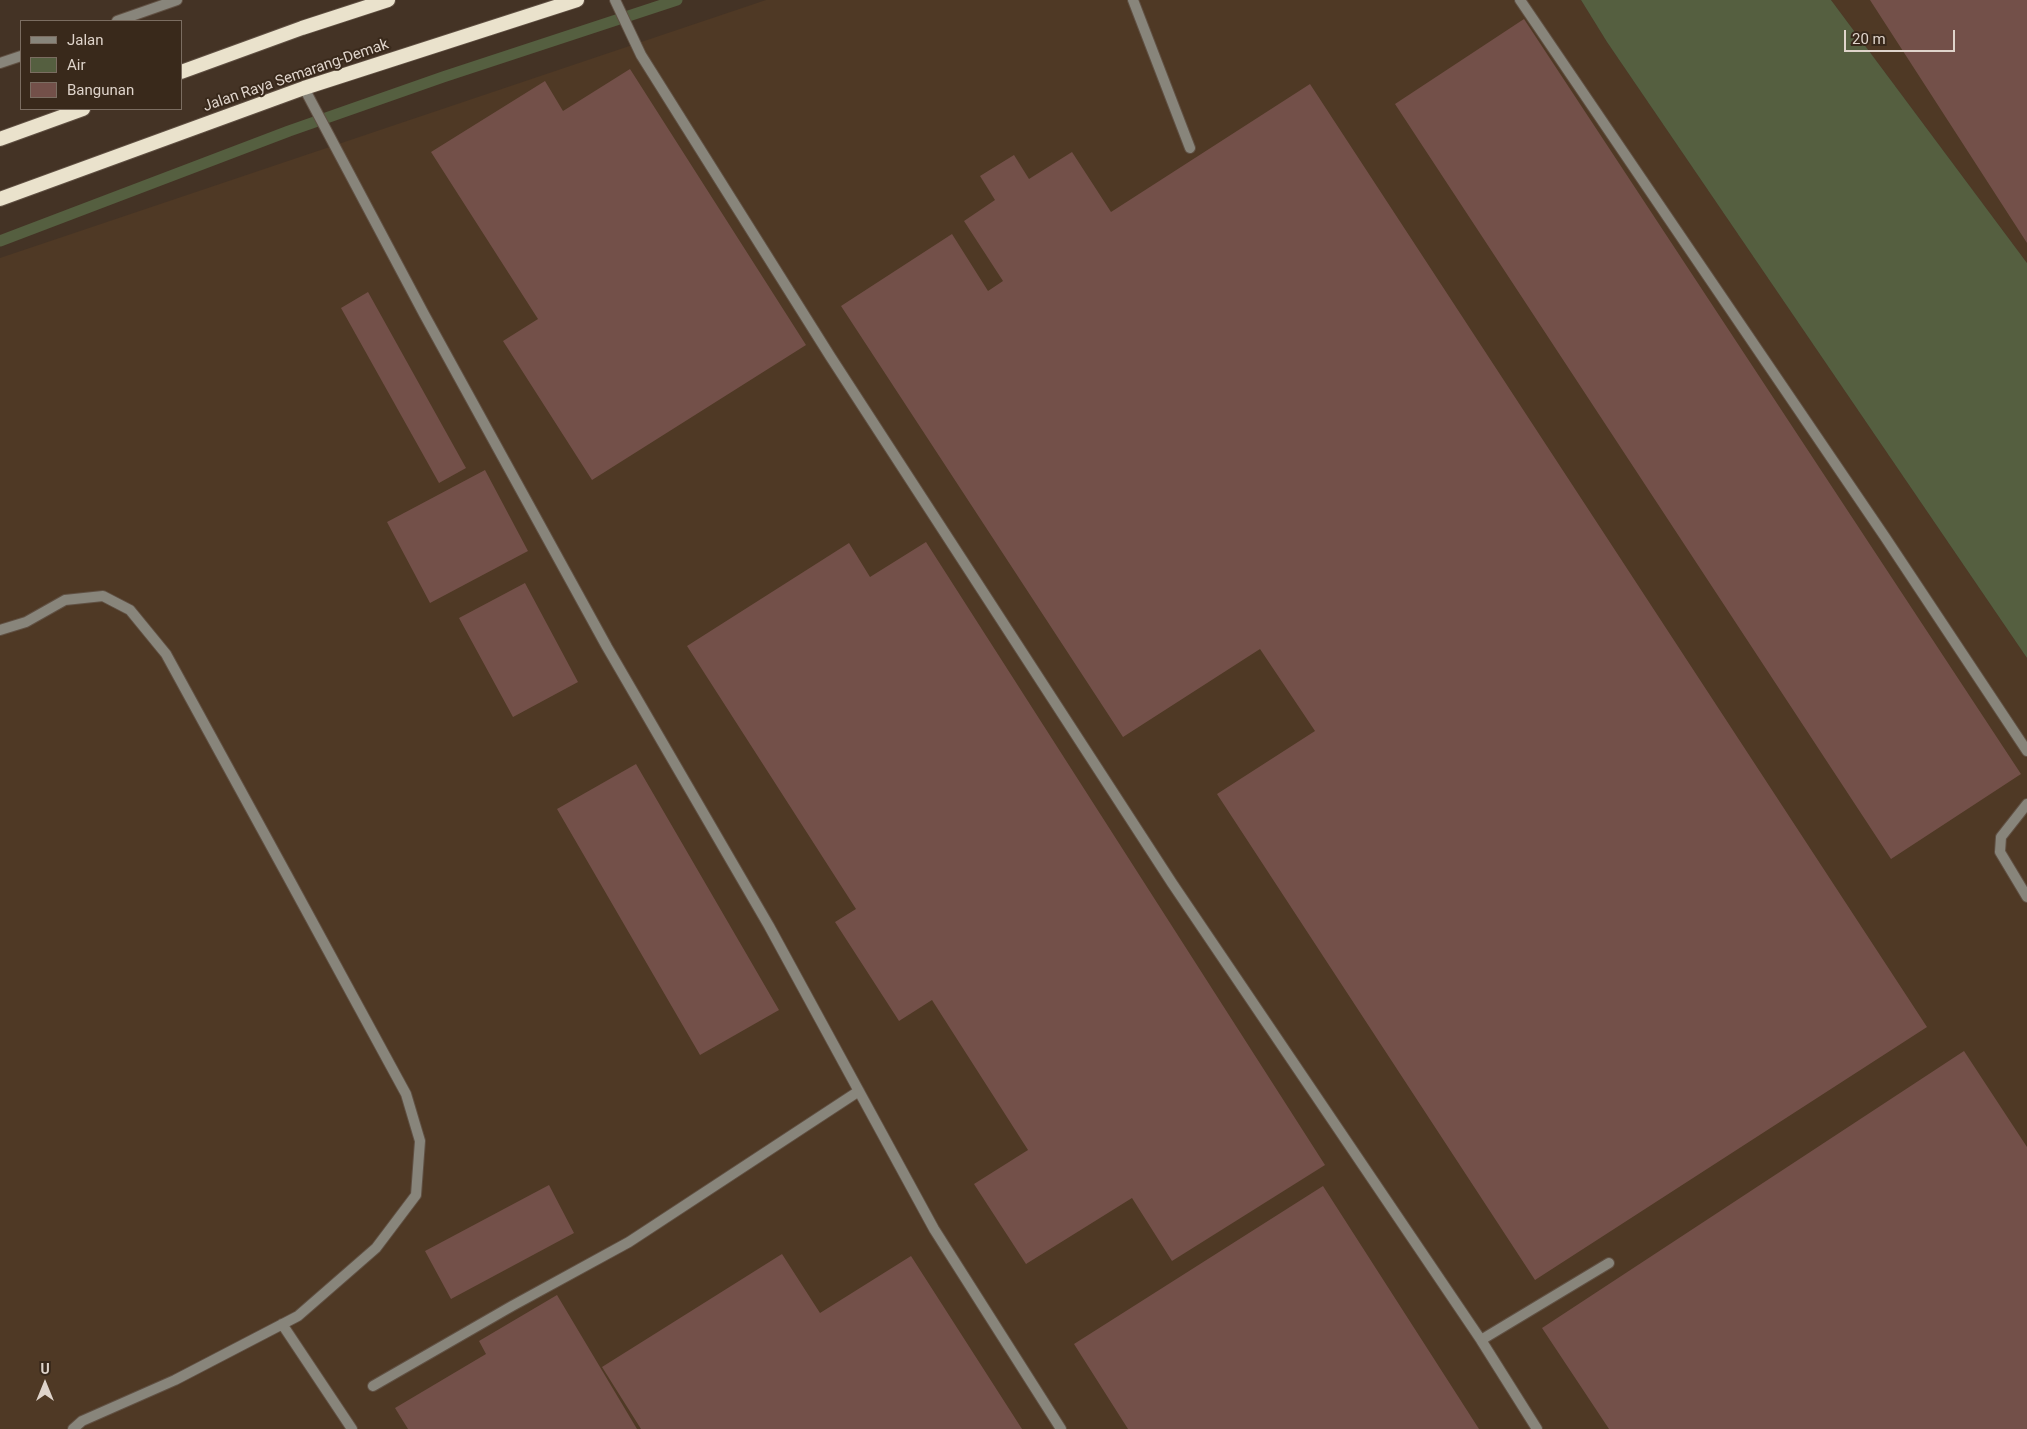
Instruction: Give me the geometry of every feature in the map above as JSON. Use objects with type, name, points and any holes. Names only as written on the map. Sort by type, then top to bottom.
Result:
[{"type":"highway","points":[[182,72],[302,28],[388,0]]},
{"type":"highway","name":"Jalan Raya Semarang-Demak","points":[[0,199],[304,88],[577,0]]},
{"type":"highway","points":[[0,139],[80,110]]},
{"type":"street","points":[[120,20],[176,0]]},
{"type":"street","points":[[616,0],[641,55],[830,356],[1172,883],[1481,1340],[1537,1429]]},
{"type":"street","points":[[1133,0],[1190,148]]},
{"type":"street","points":[[1520,0],[1886,537],[2027,751]]},
{"type":"street","points":[[0,63],[20,56]]},
{"type":"street","points":[[304,88],[424,314],[607,647],[769,926],[934,1229],[1061,1429]]},
{"type":"street","points":[[0,630],[26,622],[65,600],[103,596],[130,610],[166,654],[406,1094],[420,1141],[416,1195],[376,1248],[298,1316],[174,1380],[82,1421],[73,1429]]},
{"type":"street","points":[[2027,804],[2000,837],[2000,852],[2027,897]]},
{"type":"street","points":[[373,1386],[512,1306],[629,1242],[859,1091]]},
{"type":"street","points":[[1481,1340],[1609,1262]]},
{"type":"street","points":[[282,1324],[352,1429]]},
{"type":"shaded area","points":[[766,0],[1581,0],[1607,42],[2027,658],[2027,1429],[0,1429],[0,258]]},
{"type":"shaded area","points":[[1831,0],[2027,0],[2027,263]]},
{"type":"water","points":[[1581,0],[1831,0],[2027,263],[2027,658],[1607,42]]},
{"type":"building","points":[[1870,0],[2027,0],[2027,243]]},
{"type":"building","points":[[1524,19],[2021,774],[1891,859],[1395,104]]},
{"type":"building","points":[[630,69],[806,345],[592,480],[503,341],[538,319],[431,152],[545,81],[563,111]]},
{"type":"building","points":[[1310,84],[1927,1027],[1535,1280],[1217,794],[1315,731],[1260,649],[1123,737],[841,306],[952,234],[988,291],[1003,281],[964,221],[995,200],[980,176],[1014,155],[1029,179],[1072,152],[1111,212]]},
{"type":"building","points":[[368,292],[466,468],[439,483],[341,308]]},
{"type":"building","points":[[485,470],[528,551],[430,603],[387,522]]},
{"type":"building","points":[[926,542],[1325,1165],[1172,1261],[1132,1198],[1026,1264],[974,1184],[1028,1150],[932,1000],[899,1021],[835,922],[856,909],[687,646],[849,543],[870,577]]},
{"type":"building","points":[[525,583],[578,682],[513,717],[459,618]]},
{"type":"building","points":[[636,764],[779,1010],[700,1055],[557,809]]},
{"type":"building","points":[[1964,1051],[2027,1147],[2027,1429],[1609,1429],[1542,1328]]},
{"type":"building","points":[[549,1185],[574,1233],[451,1299],[425,1251]]},
{"type":"building","points":[[1323,1186],[1479,1429],[1128,1429],[1074,1344]]},
{"type":"building","points":[[782,1254],[820,1313],[911,1256],[1022,1429],[641,1429],[602,1367]]},
{"type":"building","points":[[557,1295],[637,1429],[408,1429],[395,1408],[486,1354],[479,1341]]},
{"type":"waterway","points":[[0,241],[289,131],[443,77],[677,0]]}]
